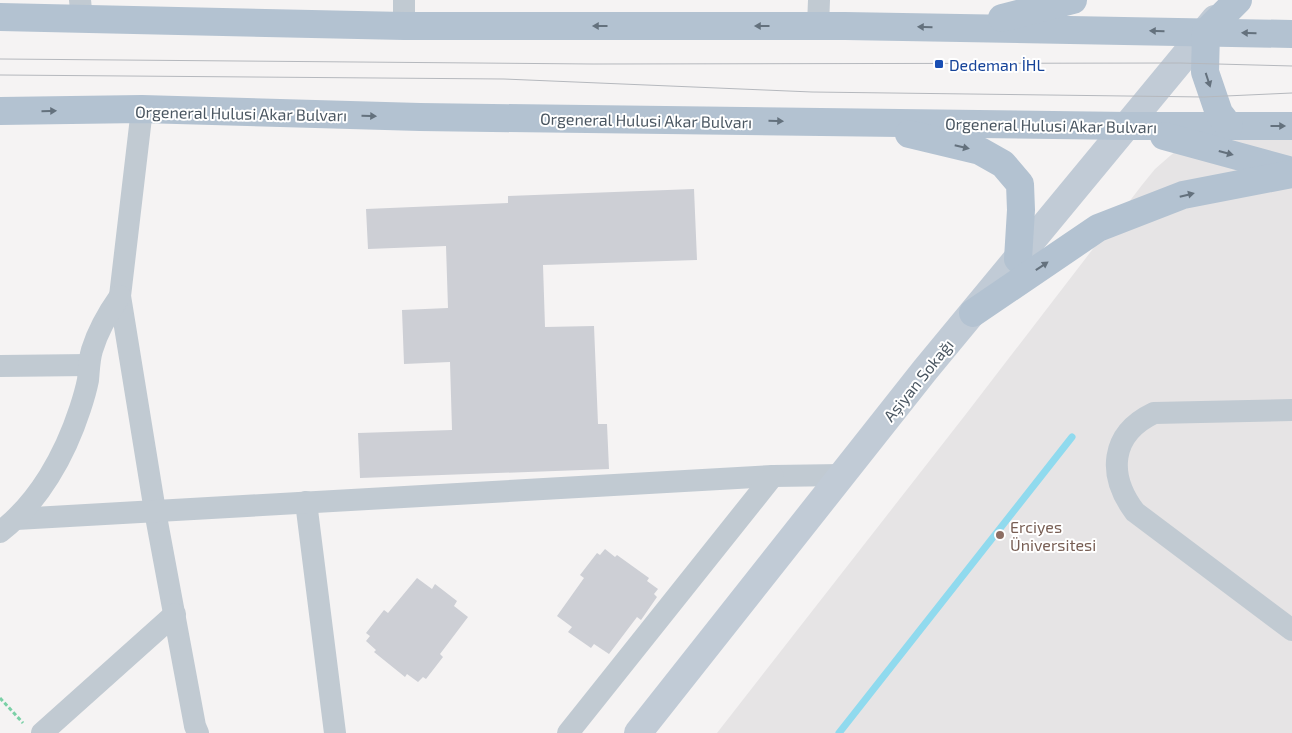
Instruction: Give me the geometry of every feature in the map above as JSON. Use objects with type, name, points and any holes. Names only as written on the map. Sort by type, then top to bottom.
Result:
[{"type":"main road","points":[[959,27],[1038,10],[1073,0]]},
{"type":"main road","points":[[1229,126],[1219,113],[1206,72],[1206,32],[1238,0]]},
{"type":"main road","points":[[0,17],[80,10],[404,13],[818,13],[959,27],[1292,34]]},
{"type":"main road","name":"Orgeneral Hulusi Akar Bulvarı","points":[[0,111],[142,109],[420,117],[1128,126],[1292,126]]},
{"type":"main road","points":[[863,122],[980,151],[1003,164],[1020,184],[1021,210],[1018,259]]},
{"type":"main road","points":[[1128,126],[1292,172]]},
{"type":"main road","points":[[973,313],[1098,228],[1183,195],[1292,172]]},
{"type":"street","name":"Aşiyan Sokağı","points":[[638,733],[842,475],[973,313],[1206,32],[1229,0]]},
{"type":"street","points":[[142,109],[120,296],[155,511],[195,726],[198,733]]},
{"type":"street","points":[[8,526],[42,487],[70,437],[82,402],[88,380],[89,365],[99,331],[120,296]]},
{"type":"street","points":[[0,366],[89,365]]},
{"type":"street","points":[[1292,410],[1154,412],[1140,420],[1128,432],[1118,452],[1116,464],[1120,487],[1126,500],[1135,512],[1292,630]]},
{"type":"street","points":[[8,526],[155,511],[773,476],[842,475]]},
{"type":"street","points":[[568,733],[773,476]]},
{"type":"street","points":[[306,502],[334,733]]},
{"type":"street","points":[[34,729],[175,614]]},
{"type":"path","points":[[0,698],[34,729]]},
{"type":"shaded area","points":[[1292,113],[1292,733],[717,733],[1155,169],[1187,143]]},
{"type":"building","points":[[694,189],[697,260],[543,265],[545,327],[594,326],[598,424],[607,424],[609,469],[360,478],[358,433],[452,430],[450,362],[404,364],[402,310],[448,308],[446,246],[368,249],[366,209],[508,203],[508,196]]},
{"type":"building","points":[[605,549],[615,557],[617,555],[649,578],[647,581],[658,589],[654,594],[657,597],[641,620],[637,617],[609,654],[594,644],[591,648],[568,632],[572,627],[557,616],[584,578],[580,575],[597,553],[600,555]]},
{"type":"building","points":[[417,578],[432,589],[435,584],[457,601],[454,606],[468,617],[440,654],[443,657],[426,679],[423,677],[418,682],[407,674],[405,677],[374,652],[376,650],[366,641],[370,636],[366,633],[384,610],[388,613]]},
{"type":"waterway","points":[[839,733],[1072,437]]},
{"type":"tram line","points":[[0,59],[593,64],[1180,63],[1292,66]]},
{"type":"tram line","points":[[0,75],[504,79],[812,92],[1204,97],[1292,93]]},
{"type":"place","name":"Dedeman İHL","points":[[939,64]]},
{"type":"place","name":"Erciyes Üniversitesi","points":[[1000,535]]}]
